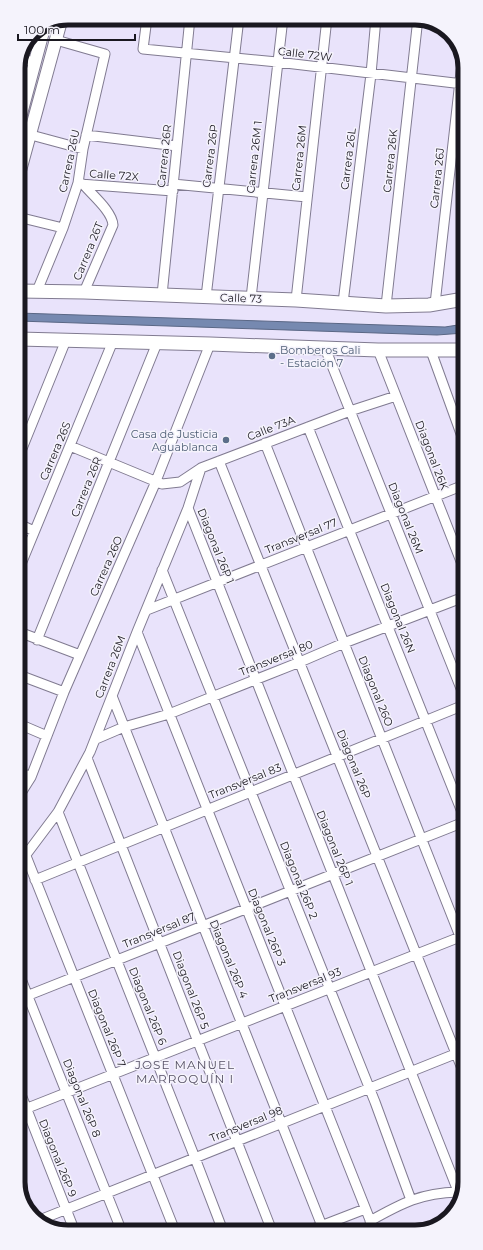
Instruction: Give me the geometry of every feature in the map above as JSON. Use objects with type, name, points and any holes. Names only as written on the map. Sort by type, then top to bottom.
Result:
[{"type":"main road","name":"Calle 73","points":[[25,291],[251,298],[386,306],[435,304],[458,300]]},
{"type":"main road","points":[[25,342],[66,340],[378,350],[458,350]]},
{"type":"street","name":"Calle 72W","points":[[146,25],[143,49],[277,62],[458,84]]},
{"type":"street","name":"Carrera 26R","points":[[162,295],[189,25]]},
{"type":"street","name":"Carrera 26P","points":[[206,297],[238,25]]},
{"type":"street","name":"Carrera 26M 1","points":[[251,298],[282,25]]},
{"type":"street","name":"Carrera 26M","points":[[296,300],[326,25]]},
{"type":"street","name":"Carrera 26L","points":[[343,303],[371,74],[375,25]]},
{"type":"street","name":"Carrera 26K","points":[[386,306],[417,25]]},
{"type":"street","points":[[25,155],[60,26]]},
{"type":"street","points":[[25,94],[43,33]]},
{"type":"street","name":"Carrera 26U","points":[[37,291],[80,184],[83,149],[105,54],[56,40]]},
{"type":"street","points":[[26,60],[35,63]]},
{"type":"street","name":"Carrera 26J","points":[[435,304],[458,109]]},
{"type":"street","points":[[31,135],[83,149]]},
{"type":"street","points":[[86,135],[177,146]]},
{"type":"street","name":"Calle 72X","points":[[80,184],[218,189],[307,196]]},
{"type":"street","name":"Carrera 26T","points":[[80,184],[109,213],[113,219],[113,224],[84,292]]},
{"type":"street","points":[[25,219],[63,228]]},
{"type":"street","points":[[25,441],[66,340]]},
{"type":"street","name":"Carrera 26S","points":[[25,554],[113,342]]},
{"type":"street","name":"Carrera 26R","points":[[37,640],[157,343]]},
{"type":"street","name":"Carrera 26O","points":[[25,786],[31,777],[64,692],[156,481],[210,344]]},
{"type":"street","name":"Diagonal 26M","points":[[325,348],[458,681]]},
{"type":"street","name":"Diagonal 26K","points":[[378,350],[458,555]]},
{"type":"street","points":[[431,351],[458,425]]},
{"type":"street","name":"Calle 73A","points":[[156,481],[162,484],[180,482],[201,468],[350,411],[396,396]]},
{"type":"street","name":"Diagonal 26N","points":[[308,427],[458,802]]},
{"type":"street","name":"Diagonal 26O","points":[[265,443],[421,839],[458,927]]},
{"type":"street","points":[[70,446],[108,463],[156,481]]},
{"type":"street","name":"Diagonal 26P","points":[[220,461],[417,954],[458,1045]]},
{"type":"street","name":"Carrera 26M","points":[[26,856],[58,812],[87,758],[188,508],[201,468]]},
{"type":"street","name":"Transversal 77","points":[[147,610],[458,487]]},
{"type":"street","name":"Diagonal 26P 1","points":[[188,508],[457,1190]]},
{"type":"street","points":[[25,527],[34,531]]},
{"type":"street","name":"Diagonal 26P 2","points":[[162,570],[369,1088],[411,1200]]},
{"type":"street","name":"Transversal 80","points":[[96,738],[124,727],[169,714],[344,643],[458,599]]},
{"type":"street","name":"Diagonal 26P 3","points":[[137,632],[372,1225]]},
{"type":"street","points":[[25,635],[80,655]]},
{"type":"street","points":[[25,677],[64,692]]},
{"type":"street","name":"Diagonal 26P 4","points":[[112,696],[322,1225]]},
{"type":"street","name":"Transversal 83","points":[[35,880],[458,707]]},
{"type":"street","points":[[25,727],[47,736]]},
{"type":"street","name":"Diagonal 26P 5","points":[[87,758],[270,1225]]},
{"type":"street","points":[[25,774],[31,777]]},
{"type":"street","name":"Diagonal 26P 6","points":[[58,812],[221,1225]]},
{"type":"street","name":"Transversal 87","points":[[25,997],[458,824]]},
{"type":"street","name":"Diagonal 26P 7","points":[[26,856],[173,1225]]},
{"type":"street","name":"Transversal 93","points":[[25,1109],[458,938]]},
{"type":"street","name":"Diagonal 26P 8","points":[[25,999],[67,1092],[119,1225]]},
{"type":"street","name":"Transversal 98","points":[[45,1218],[458,1053]]},
{"type":"street","name":"Diagonal 26P 9","points":[[25,1115],[72,1225]]},
{"type":"street","points":[[370,1221],[398,1205],[411,1200],[434,1193],[456,1194]]},
{"type":"street","points":[[330,1225],[365,1209]]},
{"type":"water","points":[[25,313],[445,327],[458,325],[458,333],[437,335],[25,321]]},
{"type":"place","name":"Bomberos Cali - Estación 7","points":[[272,356]]},
{"type":"place","name":"Casa de Justicia Aguablanca","points":[[226,440]]},
{"type":"district","name":"JOSE MANUEL MARROQUÍN I","points":[[185,1071]]}]
